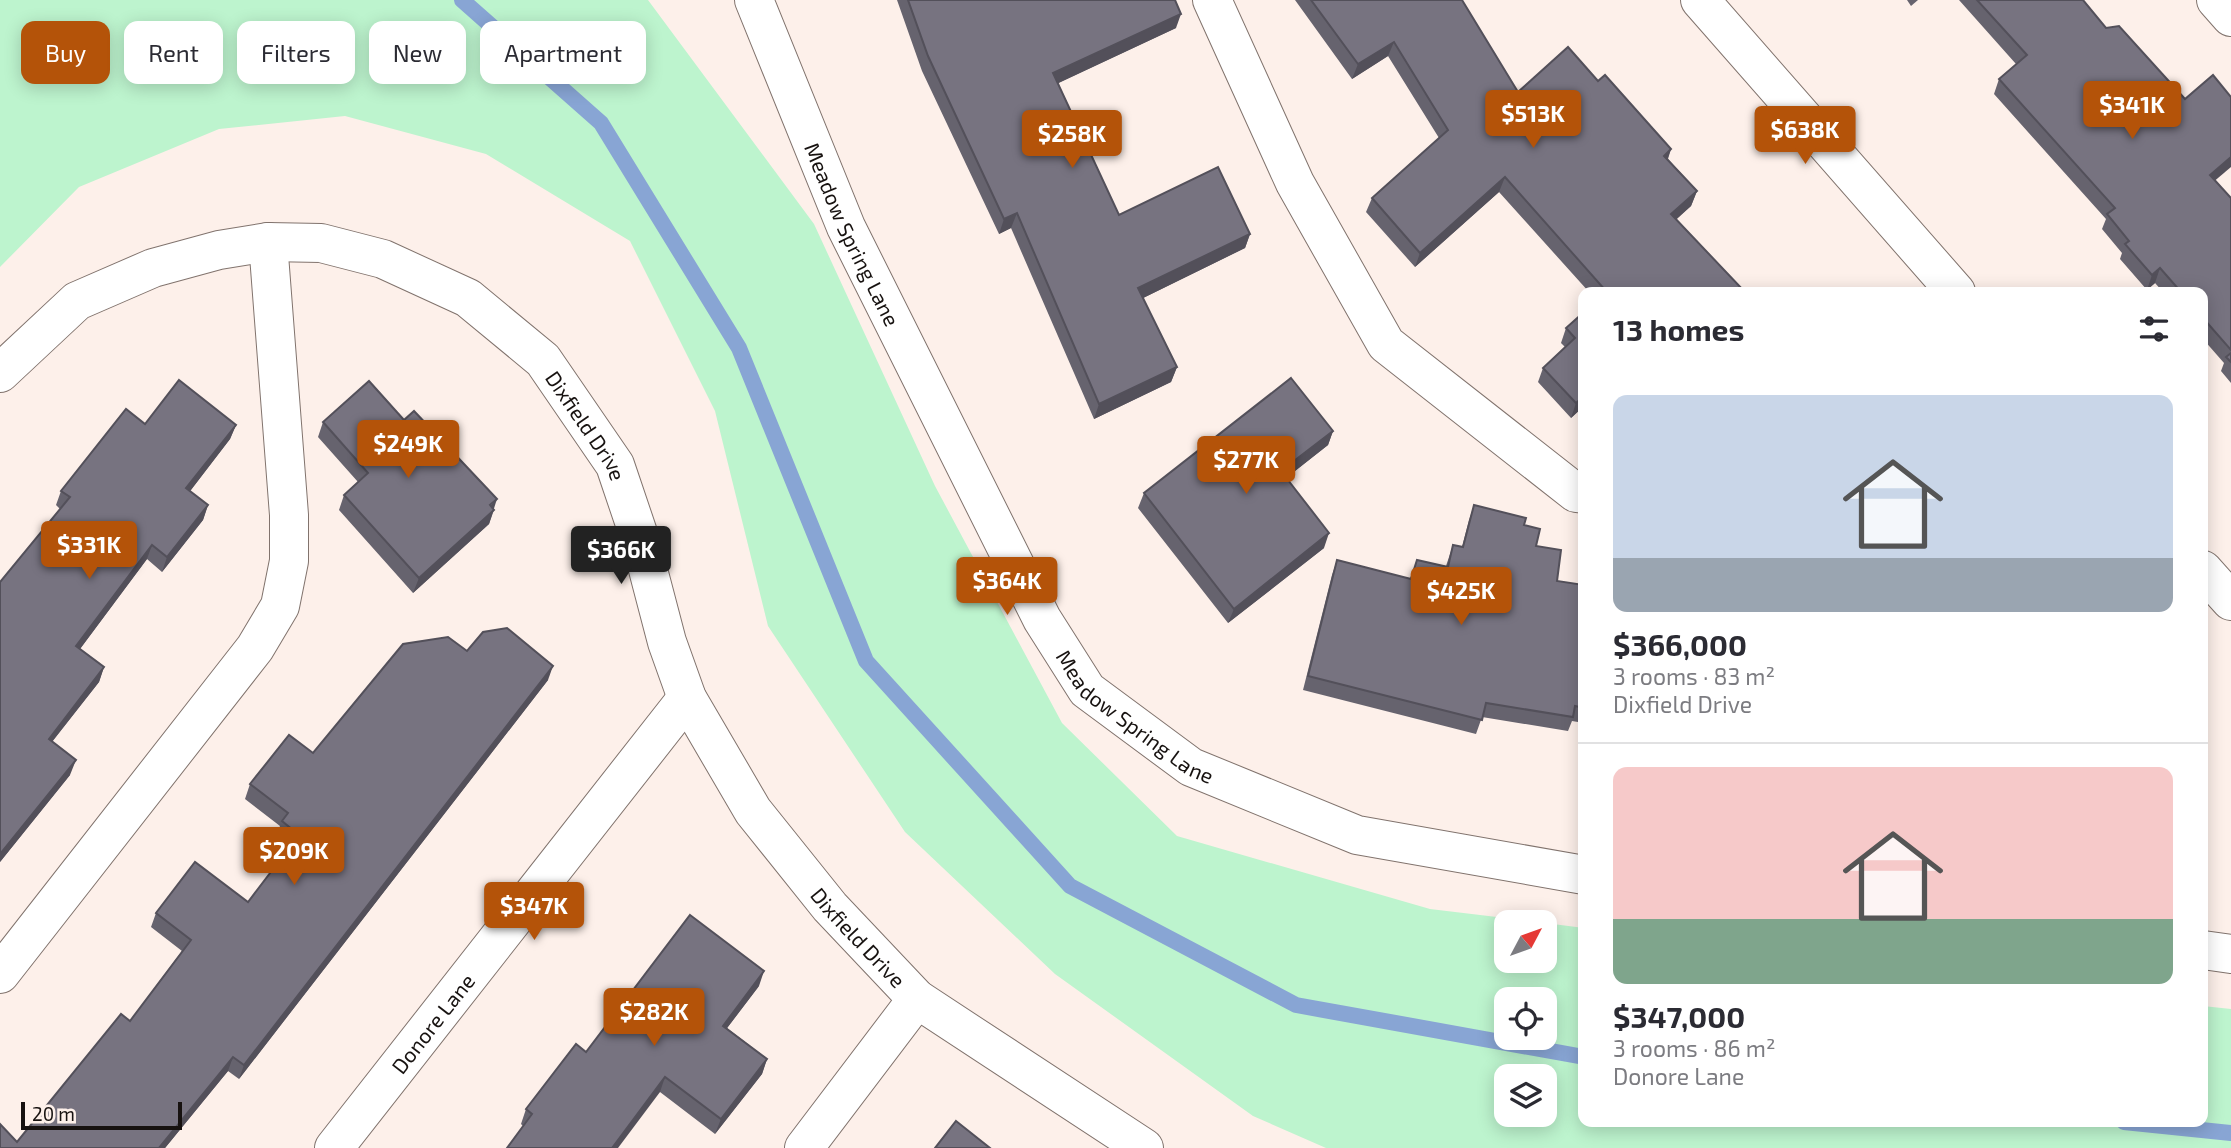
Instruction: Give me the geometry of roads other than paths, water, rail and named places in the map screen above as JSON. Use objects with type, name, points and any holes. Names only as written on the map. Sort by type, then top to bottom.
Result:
[{"type":"street","name":"Meadow Spring Lane","points":[[754,0],[846,227],[1042,619],[1087,690],[1191,766],[1357,835],[1578,873]]},
{"type":"street","points":[[1212,0],[1295,183],[1386,344],[1578,493]]},
{"type":"street","points":[[1700,0],[1952,287]]},
{"type":"street","points":[[2216,0],[2231,18]]},
{"type":"street","points":[[0,974],[255,648],[280,606],[289,561],[289,515],[268,242]]},
{"type":"street","name":"Dixfield Drive","points":[[0,373],[77,301],[153,268],[219,250],[268,242],[321,243],[383,259],[468,298],[544,359],[615,465],[640,539],[667,642],[687,698],[753,811],[830,907],[917,999],[1144,1148]]},
{"type":"street","points":[[2208,576],[2231,601]]},
{"type":"street","name":"Donore Lane","points":[[334,1148],[687,698]]},
{"type":"street","points":[[2208,951],[2231,954]]},
{"type":"street","points":[[804,1148],[917,999]]},
{"type":"waterway","points":[[462,0],[601,123],[739,348],[866,661],[1070,886],[1296,1005],[1578,1056]]},
{"type":"waterway","points":[[2173,1127],[2231,1133]]}]
